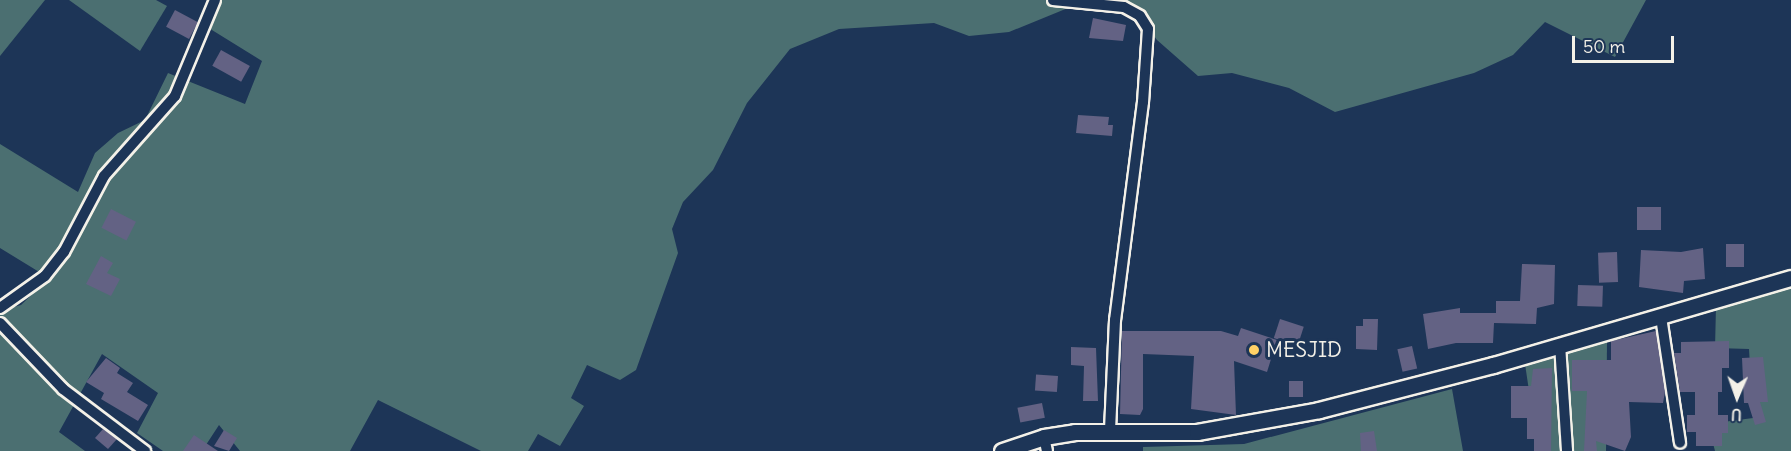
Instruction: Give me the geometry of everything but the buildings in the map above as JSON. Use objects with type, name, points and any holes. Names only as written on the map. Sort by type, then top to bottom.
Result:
[{"type":"street","points":[[0,308],[51,268],[64,252],[105,176],[175,96],[215,0]]},
{"type":"street","points":[[1053,0],[1124,7],[1140,16],[1148,29],[1143,102],[1115,320],[1110,430]]},
{"type":"street","points":[[1002,451],[1110,430],[1173,433],[1261,422],[1384,395],[1791,278]]},
{"type":"street","points":[[1661,317],[1680,443]]},
{"type":"street","points":[[0,323],[63,389],[145,451]]},
{"type":"street","points":[[1560,345],[1568,451]]},
{"type":"green space","points":[[0,0],[45,0],[0,56]]},
{"type":"green space","points":[[69,0],[156,0],[167,6],[140,51]]},
{"type":"green space","points":[[213,0],[1646,0],[1615,57],[1545,22],[1513,55],[1474,73],[1335,112],[1289,88],[1232,73],[1198,76],[1157,40],[1137,13],[1085,1],[1009,32],[969,36],[934,23],[839,29],[790,49],[747,103],[713,170],[683,202],[672,229],[678,253],[636,370],[620,380],[587,365],[571,398],[584,406],[560,446],[538,434],[528,451],[481,451],[378,400],[350,451],[240,451],[219,425],[202,451],[163,451],[137,433],[158,393],[102,354],[59,432],[85,451],[0,451],[0,311],[21,305],[49,278],[0,248],[0,144],[78,192],[95,153],[118,133],[145,120],[168,73],[245,104],[262,61],[199,22]]},
{"type":"green space","points":[[1791,284],[1791,451],[1715,451],[1708,424],[1753,418],[1749,349],[1715,348],[1716,306]]},
{"type":"green space","points":[[1607,342],[1606,451],[1538,451],[1525,364]]},
{"type":"green space","points":[[1452,389],[1463,451],[1143,451],[1143,447],[1244,444]]},
{"type":"place","name":"MESJID","points":[[1254,350]]}]
